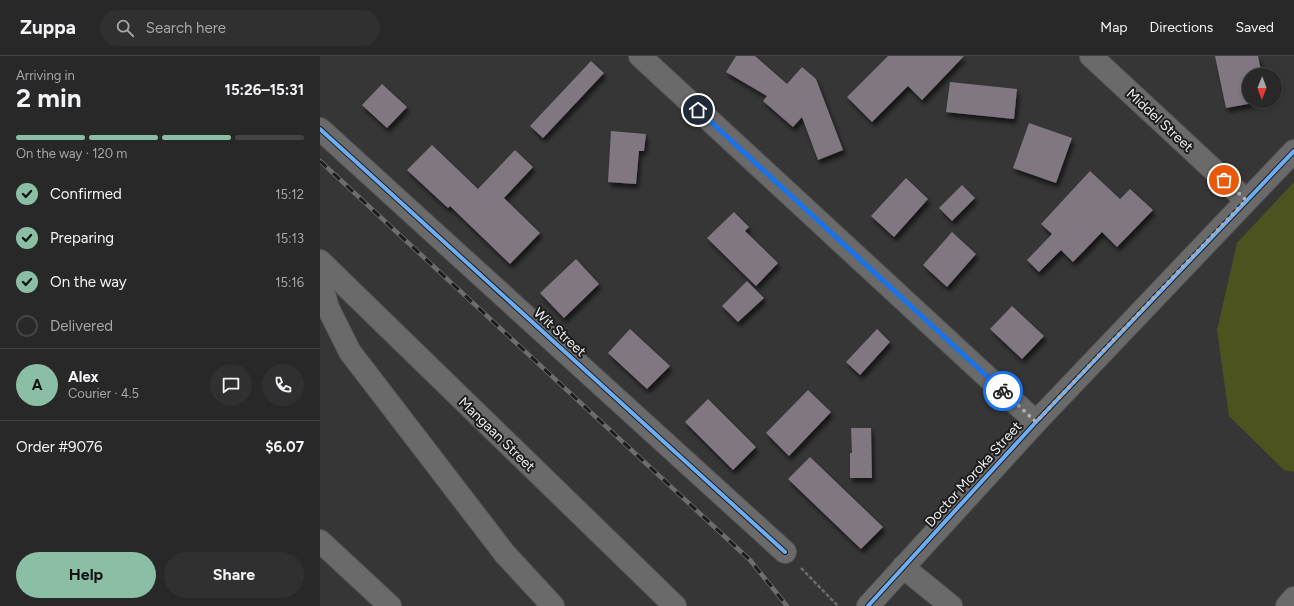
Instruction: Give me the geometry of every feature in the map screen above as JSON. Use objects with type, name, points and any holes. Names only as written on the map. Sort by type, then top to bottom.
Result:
[{"type":"street","points":[[640,56],[1036,422]]},
{"type":"street","name":"Middel Street","points":[[1091,56],[1246,200]]},
{"type":"street","name":"Wit Street","points":[[320,129],[785,552]]},
{"type":"street","name":"Doctor Moroka Street","points":[[868,606],[1036,422],[1294,151]]},
{"type":"street","name":"Mangaan Street","points":[[320,261],[675,606]]},
{"type":"street","points":[[320,280],[328,308],[350,352],[505,554],[553,606]]},
{"type":"street","points":[[320,541],[390,606]]},
{"type":"street","points":[[903,567],[951,606]]},
{"type":"street","points":[[1287,606],[1294,598]]},
{"type":"path","points":[[785,552],[838,606]]},
{"type":"green space","points":[[1294,182],[1294,472],[1284,470],[1229,416],[1217,330],[1237,243]]},
{"type":"building","points":[[736,56],[755,56],[787,84],[802,67],[816,79],[843,150],[818,160],[802,117],[793,127],[763,101],[767,96],[726,72]]},
{"type":"building","points":[[888,56],[964,56],[922,100],[908,86],[872,122],[847,97]]},
{"type":"building","points":[[1215,56],[1258,56],[1261,68],[1242,68],[1242,105],[1226,108]]},
{"type":"building","points":[[591,61],[604,73],[543,138],[530,126]]},
{"type":"building","points":[[950,82],[1017,89],[1014,119],[946,112]]},
{"type":"building","points":[[382,84],[407,107],[387,128],[362,105]]},
{"type":"building","points":[[1029,123],[1072,138],[1056,183],[1013,168]]},
{"type":"building","points":[[611,131],[646,134],[644,151],[639,151],[636,184],[608,182]]},
{"type":"building","points":[[432,145],[478,189],[515,150],[533,167],[504,198],[540,233],[510,264],[450,206],[448,208],[407,170]]},
{"type":"building","points":[[1090,171],[1120,199],[1130,189],[1153,210],[1117,247],[1102,232],[1073,262],[1061,250],[1039,272],[1027,260],[1052,234],[1041,224]]},
{"type":"building","points":[[906,178],[928,199],[894,237],[871,216]]},
{"type":"building","points":[[962,185],[975,198],[952,221],[939,208]]},
{"type":"building","points":[[734,212],[749,227],[745,231],[778,263],[756,286],[707,238]]},
{"type":"building","points":[[952,232],[976,254],[947,287],[923,265]]},
{"type":"building","points":[[576,259],[599,284],[564,318],[540,293]]},
{"type":"building","points":[[747,281],[764,298],[738,322],[722,306]]},
{"type":"building","points":[[1012,306],[1044,336],[1022,359],[990,329]]},
{"type":"building","points":[[630,329],[670,366],[647,389],[608,353]]},
{"type":"building","points":[[877,329],[890,342],[860,375],[846,362]]},
{"type":"building","points":[[808,390],[831,412],[789,456],[766,433]]},
{"type":"building","points":[[708,399],[756,447],[733,470],[685,422]]},
{"type":"building","points":[[851,428],[871,428],[872,478],[850,478],[850,453],[852,453]]},
{"type":"building","points":[[810,457],[883,527],[861,549],[788,479]]},
{"type":"railway","points":[[320,161],[750,560],[787,606]]},
{"type":"cycle path","points":[[320,129],[785,552]]},
{"type":"cycle path","points":[[868,606],[1036,422],[1294,151]]},
{"type":"way so far","points":[[1003,391],[1036,422],[1246,200],[1224,180]]},
{"type":"route","points":[[698,110],[1003,391]]}]
